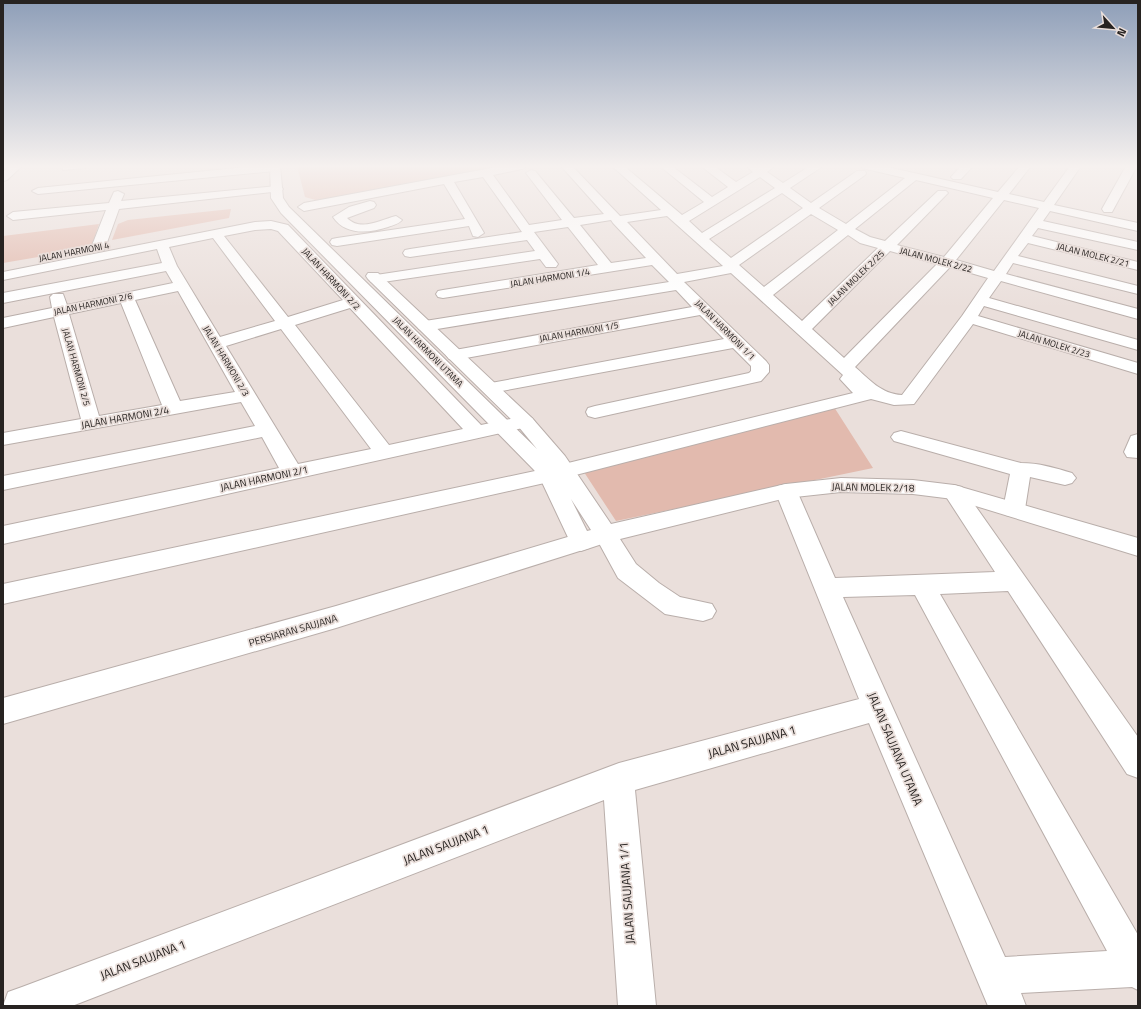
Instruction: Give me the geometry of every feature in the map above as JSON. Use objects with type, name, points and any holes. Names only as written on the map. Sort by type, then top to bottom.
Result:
[{"type":"street","points":[[13,216],[45,213]]},
{"type":"street","points":[[98,248],[110,213]]},
{"type":"street","name":"JALAN HARMONI 4","points":[[3,266],[98,248],[161,242],[269,213]]},
{"type":"street","name":"JALAN HARMONI UTAMA","points":[[302,213],[515,425],[557,473],[593,538],[650,590],[674,607],[703,611]]},
{"type":"street","name":"JALAN HARMONI UTAMA","points":[[303,213],[337,242],[491,388],[515,425]]},
{"type":"street","points":[[348,213],[339,218],[353,228],[380,226],[396,220]]},
{"type":"street","points":[[468,213],[482,242]]},
{"type":"street","points":[[515,213],[561,276]]},
{"type":"street","points":[[561,213],[608,268]]},
{"type":"street","name":"JALAN HARMONI 1/1","points":[[594,412],[755,377],[760,372],[760,365],[609,213]]},
{"type":"street","points":[[410,253],[482,242],[569,223],[662,213]]},
{"type":"street","points":[[663,213],[764,295],[844,368],[874,393],[884,399],[907,400],[969,318],[980,300],[1042,213]]},
{"type":"street","points":[[3,594],[557,473],[858,399],[864,396],[860,390],[672,213]]},
{"type":"street","points":[[681,221],[693,213]]},
{"type":"street","points":[[701,239],[742,213]]},
{"type":"street","points":[[425,326],[677,282],[728,267],[806,213]]},
{"type":"street","name":"JALAN MOLEK 2/22","points":[[818,213],[845,230],[865,240],[1138,314]]},
{"type":"street","points":[[764,295],[865,213]]},
{"type":"street","name":"JALAN MOLEK 2/25","points":[[803,329],[922,213]]},
{"type":"street","points":[[844,368],[946,263],[986,213]]},
{"type":"street","points":[[1075,213],[1138,226]]},
{"type":"street","points":[[92,221],[123,218]]},
{"type":"street","points":[[337,242],[473,222]]},
{"type":"street","points":[[1035,223],[1138,246]]},
{"type":"street","name":"JALAN HARMONI 2/2","points":[[3,276],[161,242],[263,225],[283,228],[476,432]]},
{"type":"street","points":[[216,234],[384,452]]},
{"type":"street","name":"JALAN MOLEK 2/21","points":[[1024,238],[1138,266]]},
{"type":"street","name":"JALAN HARMONI 2/3","points":[[161,242],[170,266],[292,472]]},
{"type":"street","points":[[376,279],[544,254]]},
{"type":"street","points":[[1010,258],[1138,290]]},
{"type":"street","name":"JALAN HARMONI 1/4","points":[[444,294],[657,260]]},
{"type":"street","name":"JALAN HARMONI 2/5","points":[[54,266],[60,311],[92,423]]},
{"type":"street","points":[[3,298],[170,266]]},
{"type":"street","name":"JALAN HARMONI 2/6","points":[[3,323],[182,286]]},
{"type":"street","points":[[126,297],[174,408]]},
{"type":"street","points":[[980,300],[1138,345]]},
{"type":"street","points":[[216,344],[354,302]]},
{"type":"street","name":"JALAN HARMONI 1/5","points":[[455,355],[704,310]]},
{"type":"street","name":"JALAN MOLEK 2/23","points":[[969,318],[1138,369]]},
{"type":"street","points":[[491,388],[737,342]]},
{"type":"street","name":"JALAN HARMONI 2/4","points":[[3,439],[247,395]]},
{"type":"street","name":"JALAN HARMONI 2/1","points":[[3,534],[476,432],[515,425]]},
{"type":"street","points":[[3,483],[267,430]]},
{"type":"street","points":[[901,437],[1021,470],[1035,470],[1065,478]]},
{"type":"street","points":[[1014,509],[1021,470]]},
{"type":"street","name":"JALAN MOLEK 2/18","points":[[593,538],[786,491],[842,485],[913,488],[954,492],[1138,547]]},
{"type":"street","name":"JALAN SAUJANA UTAMA","points":[[786,491],[877,707],[1001,991]]},
{"type":"street","points":[[954,492],[1138,763]]},
{"type":"street","name":"PERSIARAN SAUJANA","points":[[3,711],[336,617],[593,538]]},
{"type":"street","points":[[827,588],[1015,582]]},
{"type":"street","points":[[922,585],[1137,969],[1001,991]]},
{"type":"street","name":"JALAN SAUJANA 1","points":[[22,1006],[619,779],[877,707]]},
{"type":"street","name":"JALAN SAUJANA 1/1","points":[[619,779],[627,897],[637,1006]]},
{"type":"shaded area","points":[[193,213],[230,213],[229,218],[112,240],[118,224],[128,220]]},
{"type":"shaded area","points":[[99,224],[91,248],[3,263],[3,236]]},
{"type":"shaded area","points":[[834,407],[873,468],[616,521],[582,469]]}]
